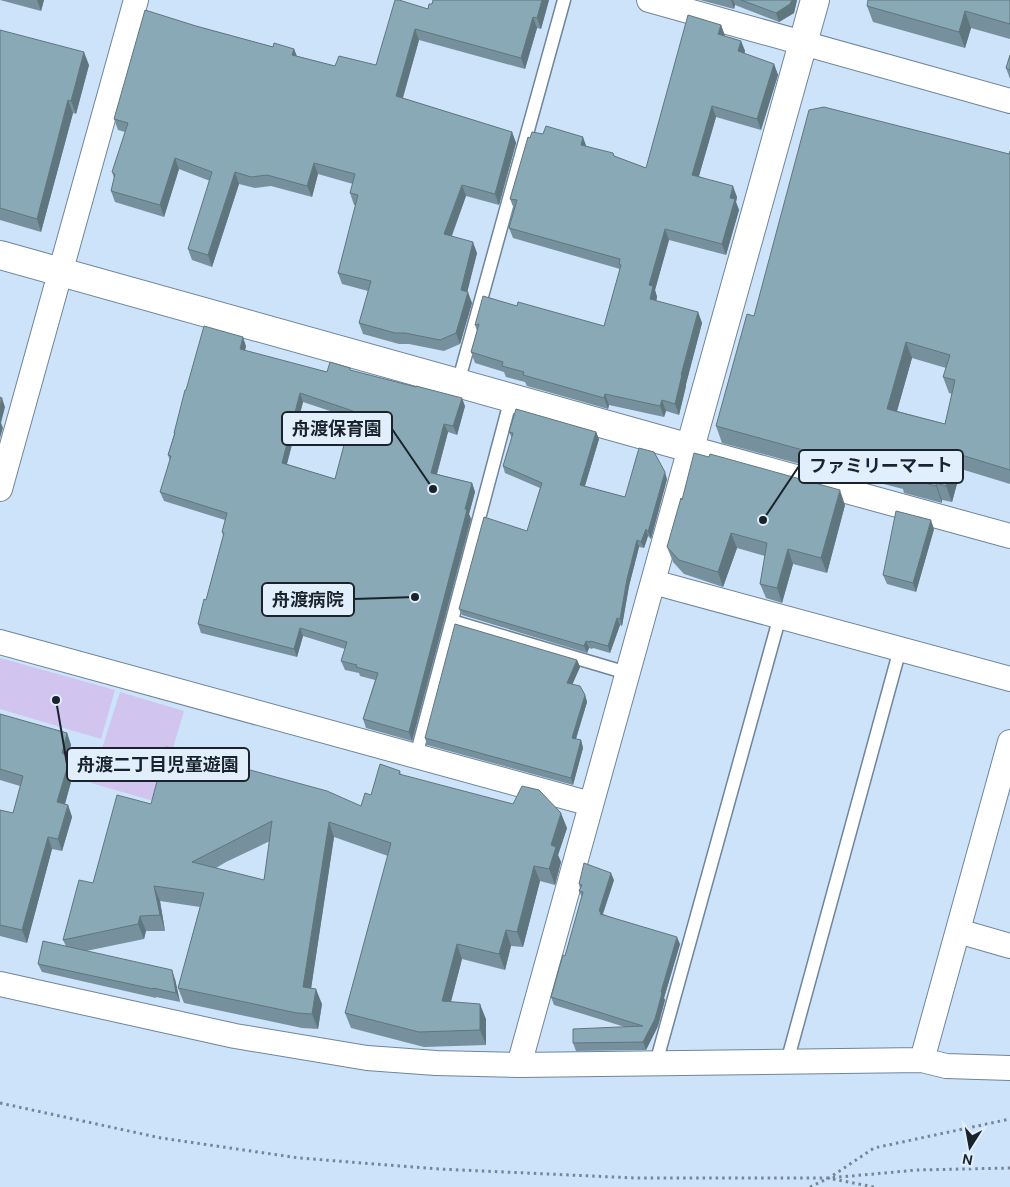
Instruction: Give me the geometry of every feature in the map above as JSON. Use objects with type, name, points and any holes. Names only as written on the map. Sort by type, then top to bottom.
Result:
[{"type":"street","points":[[0,489],[136,0]]},
{"type":"street","points":[[649,0],[1010,101]]},
{"type":"street","points":[[519,1065],[815,0]]},
{"type":"street","points":[[0,255],[1010,536]]},
{"type":"street","points":[[653,582],[1010,679]]},
{"type":"street","points":[[0,642],[591,804]]},
{"type":"street","points":[[922,1060],[1010,742]]},
{"type":"street","points":[[958,931],[1010,946]]},
{"type":"street","points":[[0,984],[235,1036],[367,1058],[436,1063],[519,1065],[922,1060],[946,1066],[1010,1068]]},
{"type":"lane","points":[[458,383],[564,0]]},
{"type":"lane","points":[[416,756],[511,398]]},
{"type":"lane","points":[[656,1063],[780,616]]},
{"type":"lane","points":[[452,621],[627,673]]},
{"type":"lane","points":[[787,1062],[900,649]]},
{"type":"path","points":[[0,1104],[162,1138],[299,1158],[439,1169],[635,1178],[829,1178],[917,1170],[1010,1168]]},
{"type":"path","points":[[810,1187],[829,1178],[874,1148],[1010,1119]]},
{"type":"path","points":[[829,1178],[874,1187]]},
{"type":"shaded area","points":[[0,658],[115,690],[101,739],[0,709]]},
{"type":"shaded area","points":[[120,692],[184,711],[157,802],[91,783]]},
{"type":"building","points":[[395,0],[428,9],[429,4],[432,4],[433,0],[542,0],[537,18],[533,17],[521,58],[415,29],[396,96],[512,132],[495,194],[462,185],[444,234],[473,242],[461,290],[468,292],[456,333],[440,340],[405,333],[395,333],[359,323],[371,281],[338,273],[358,195],[350,193],[355,174],[314,163],[307,186],[267,175],[251,177],[235,172],[208,255],[188,249],[212,172],[175,158],[160,205],[111,191],[115,174],[112,172],[128,123],[114,119],[145,10],[273,47],[274,43],[294,49],[292,55],[335,66],[339,56],[376,65]]},
{"type":"building","points":[[741,0],[792,0],[790,4],[776,13]]},
{"type":"building","points":[[868,0],[1010,0],[1010,24],[965,11],[959,32],[867,6]]},
{"type":"building","points":[[688,15],[721,25],[718,34],[741,41],[738,51],[774,64],[757,119],[712,106],[692,175],[733,186],[730,198],[735,199],[722,244],[665,229],[649,285],[653,286],[650,299],[698,312],[675,404],[662,400],[660,406],[605,394],[604,398],[523,375],[524,372],[502,366],[503,362],[471,352],[479,324],[475,325],[483,296],[517,306],[518,302],[604,326],[621,265],[619,264],[620,259],[509,228],[517,200],[510,199],[528,137],[530,138],[532,132],[543,134],[546,126],[583,137],[581,145],[613,153],[614,156],[646,168]]},
{"type":"building","points":[[0,30],[84,52],[71,101],[68,100],[37,219],[0,208]]},
{"type":"building","points":[[1010,55],[1010,70],[1006,68]]},
{"type":"building","points":[[824,107],[1009,154],[1010,151],[1010,470],[955,453],[946,486],[936,483],[936,486],[898,476],[899,473],[847,459],[846,462],[716,426],[747,314],[754,316],[809,110]],"holes":[[[906,342],[950,355],[943,377],[955,380],[945,424],[887,409]]]},
{"type":"building","points":[[204,326],[243,337],[240,349],[327,372],[330,362],[350,368],[350,370],[462,398],[453,426],[444,424],[431,473],[472,483],[465,509],[467,510],[409,732],[363,719],[378,673],[341,661],[347,642],[300,628],[294,649],[198,624],[224,533],[222,532],[227,513],[160,492],[171,456],[168,455]],"holes":[[[300,393],[353,411],[335,479],[282,463]]]},
{"type":"building","points":[[516,409],[596,432],[580,485],[625,497],[639,448],[654,452],[665,472],[648,532],[646,529],[641,542],[637,540],[627,579],[620,619],[617,618],[608,646],[586,641],[584,646],[459,609],[484,517],[527,531],[542,483],[503,466],[513,433],[509,432]]},
{"type":"building","points":[[694,453],[709,457],[710,454],[840,490],[821,558],[788,549],[777,588],[760,584],[767,543],[731,533],[718,572],[679,560],[667,547]]},
{"type":"building","points":[[896,511],[931,520],[913,583],[883,575]]},
{"type":"building","points":[[455,624],[577,660],[567,683],[580,686],[585,695],[572,738],[581,740],[571,778],[425,738]]},
{"type":"building","points":[[0,714],[67,733],[62,753],[70,758],[57,802],[68,805],[58,839],[48,837],[22,930],[0,925],[0,810],[13,813],[23,776],[0,769]]},
{"type":"building","points":[[166,747],[327,791],[361,806],[365,793],[371,795],[380,764],[400,771],[399,774],[513,804],[522,786],[539,790],[561,813],[551,845],[556,847],[549,869],[534,866],[517,932],[506,930],[499,954],[457,944],[442,1001],[480,1004],[480,1030],[419,1032],[345,1013],[391,843],[329,822],[303,987],[316,989],[312,1014],[297,1013],[178,988],[204,893],[154,886],[160,915],[140,916],[138,924],[63,940],[79,880],[93,883],[117,795],[151,804]],"holes":[[[272,821],[264,880],[192,862]]]},
{"type":"building","points":[[584,863],[611,873],[599,911],[601,912],[600,914],[677,937],[655,1019],[643,1042],[573,1043],[573,1029],[643,1026],[551,997],[583,892],[579,891],[582,885],[579,884]]},
{"type":"building","points":[[43,941],[172,970],[176,993],[38,964]]},
{"type":"place","name":"舟渡保育園","points":[[433,489]]},
{"type":"place","name":"ファミリーマート","points":[[763,520]]},
{"type":"place","name":"舟渡病院","points":[[415,597]]},
{"type":"place","name":"舟渡二丁目児童遊園","points":[[56,700]]}]
